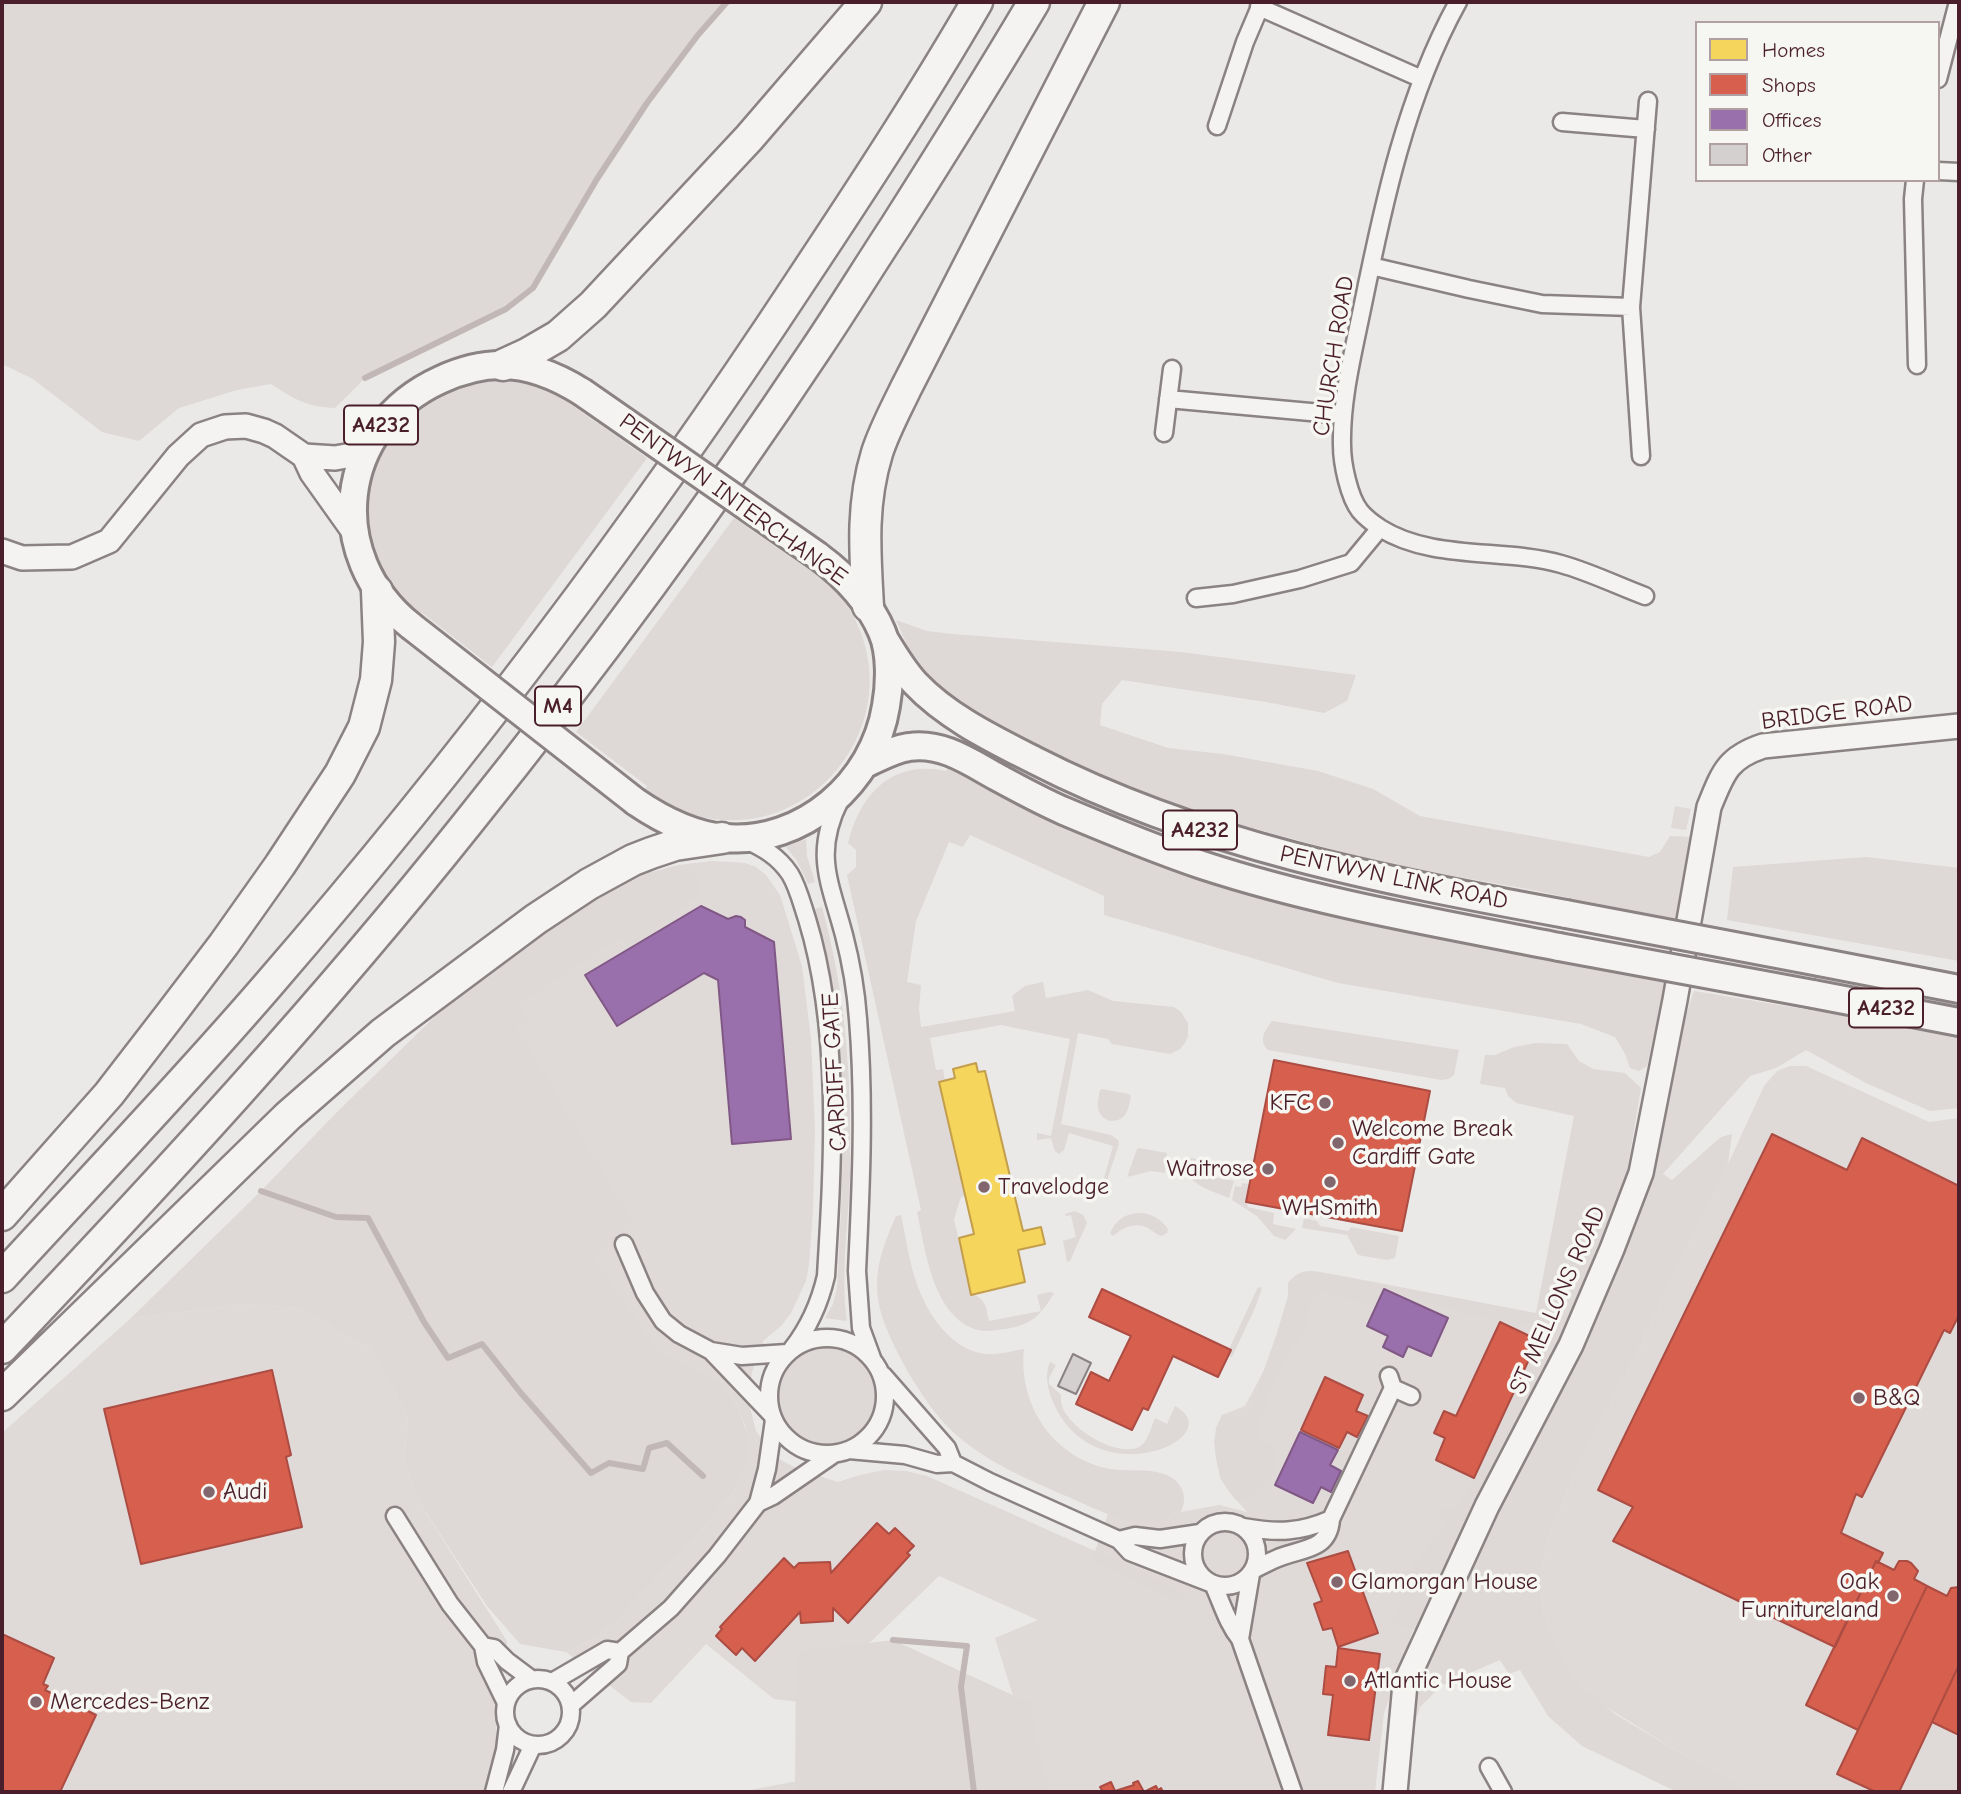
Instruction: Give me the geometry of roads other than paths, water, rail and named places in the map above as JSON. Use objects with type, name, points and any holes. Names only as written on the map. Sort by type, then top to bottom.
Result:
[{"type":"highway","points":[[502,365],[558,336],[593,305],[749,138],[866,2]]},
{"type":"highway","name":"M4","points":[[2,1277],[269,985],[513,687],[734,383],[884,154],[977,2]]},
{"type":"highway","name":"M4","points":[[2,1348],[295,1029],[467,825],[622,623],[817,349],[987,83],[1034,2]]},
{"type":"highway","points":[[868,606],[864,537],[867,499],[878,451],[906,388],[1104,2]]},
{"type":"highway","points":[[2,1215],[108,1094],[170,1015],[280,865],[340,774],[363,727],[376,680],[379,642],[377,591]]},
{"type":"highway","points":[[2,1395],[288,1115],[383,1033],[536,919],[589,884],[633,860],[675,845],[731,838]]},
{"type":"main road","name":"PENTWYN INTERCHANGE","points":[[502,365],[544,372],[582,392],[818,556],[848,582],[868,606],[885,640],[887,701],[881,729],[864,764],[845,789],[825,808],[798,824],[764,835],[731,838],[670,821],[636,802],[411,626],[377,591],[364,566],[354,531],[354,491],[366,449],[396,408],[424,387],[464,370],[502,365]]},
{"type":"main road","points":[[2,551],[22,558],[72,557],[109,541],[178,456],[201,435],[225,427],[246,426],[264,431],[304,456],[312,473],[354,531]]},
{"type":"main road","points":[[304,456],[335,458],[358,454],[366,449]]},
{"type":"main road","name":"PENTWYN LINK ROAD","points":[[885,640],[914,682],[944,708],[1018,752],[1136,807],[1216,835],[1371,876],[1959,989]]},
{"type":"main road","name":"BRIDGE ROAD","points":[[1709,807],[1729,765],[1747,751],[1763,746],[1959,726]]},
{"type":"main road","name":"PENTWYN LINK ROAD","points":[[864,764],[909,747],[940,749],[958,755],[1064,811],[1117,833],[1203,865],[1303,894],[1559,947],[1959,1022]]},
{"type":"main road","name":"ST MELLONS ROAD","points":[[1395,1792],[1405,1684],[1488,1506],[1571,1345],[1641,1173],[1709,807]]},
{"type":"street","name":"CHURCH ROAD","points":[[1458,2],[1422,79],[1394,171],[1371,266],[1343,415],[1342,447],[1350,488],[1360,511],[1380,528],[1400,538],[1428,547],[1508,555],[1561,564],[1645,596]]},
{"type":"street","points":[[1940,71],[1958,2]]},
{"type":"street","points":[[1217,126],[1260,5],[1422,79]]},
{"type":"street","points":[[1640,456],[1631,307],[1648,101]]},
{"type":"street","points":[[1562,122],[1646,129]]},
{"type":"street","points":[[1940,171],[1959,172]]},
{"type":"street","points":[[1915,182],[1917,365]]},
{"type":"street","points":[[1371,266],[1542,304],[1631,307]]},
{"type":"street","points":[[1164,433],[1171,369]]},
{"type":"street","points":[[1168,399],[1343,415]]},
{"type":"street","points":[[1196,598],[1233,594],[1300,579],[1351,563],[1380,528]]},
{"type":"street","name":"CARDIFF GATE","points":[[845,789],[826,834],[825,857],[851,970],[858,1018],[863,1102],[858,1271],[861,1328],[872,1358],[882,1375],[947,1448],[953,1463]]},
{"type":"street","name":"CARDIFF GATE","points":[[731,838],[771,853],[794,882],[814,948],[823,999],[828,1040],[832,1129],[826,1276],[804,1333],[773,1374],[768,1394],[773,1418],[767,1469],[758,1503]]},
{"type":"street","points":[[624,1244],[645,1293],[663,1321],[679,1334],[711,1351],[742,1356],[790,1351]]},
{"type":"street","name":"CARDIFF GATE","points":[[790,1351],[807,1340],[825,1337],[842,1339],[857,1345],[872,1358]]},
{"type":"street","points":[[711,1351],[773,1418],[784,1436],[801,1448],[820,1454],[842,1452],[905,1455],[937,1464],[953,1463],[1119,1540],[1130,1552],[1221,1587],[1233,1586],[1279,1558],[1314,1547],[1323,1541],[1331,1530],[1331,1519],[1391,1382],[1411,1396]]},
{"type":"street","name":"CARDIFF GATE","points":[[758,1503],[870,1436],[881,1419],[886,1401],[882,1375]]},
{"type":"street","points":[[570,1705],[618,1664],[620,1652],[670,1608],[717,1556],[758,1503]]},
{"type":"street","points":[[395,1516],[450,1604],[483,1646],[486,1661],[506,1703],[508,1725],[505,1750],[494,1792]]},
{"type":"street","points":[[1119,1540],[1135,1536],[1160,1539],[1200,1533],[1217,1523],[1231,1522],[1243,1527],[1275,1532],[1290,1531],[1315,1526],[1331,1519]]},
{"type":"street","points":[[1240,1639],[1257,1558],[1256,1545],[1243,1527]]},
{"type":"street","points":[[1200,1533],[1193,1551],[1194,1564],[1200,1575],[1211,1584],[1230,1627],[1240,1639],[1293,1792]]},
{"type":"street","points":[[483,1646],[494,1648],[531,1679]]},
{"type":"street","points":[[552,1682],[607,1650],[620,1652]]},
{"type":"street","points":[[506,1703],[512,1691],[531,1679],[544,1679],[565,1692],[570,1705],[570,1723],[556,1740],[545,1744],[533,1745],[523,1741],[508,1725]]},
{"type":"street","points":[[511,1792],[533,1745]]},
{"type":"street","points":[[1489,1767],[1501,1791]]},
{"type":"waterway","points":[[365,378],[506,309],[533,288],[597,179],[647,103],[698,35],[727,2]]},
{"type":"waterway","points":[[261,1191],[336,1217],[368,1218],[424,1322],[448,1358],[482,1344],[591,1473],[609,1463],[643,1469],[649,1448],[667,1443],[703,1476]]},
{"type":"waterway","points":[[893,1640],[967,1646],[961,1687],[974,1792]]},
{"type":"place","name":"KFC","points":[[1325,1103]]},
{"type":"place","name":"Welcome Break Cardiff Gate","points":[[1338,1143]]},
{"type":"place","name":"Waitrose","points":[[1268,1169]]},
{"type":"place","name":"WHSmith","points":[[1330,1182]]},
{"type":"place","name":"Travelodge","points":[[984,1187]]},
{"type":"place","name":"B&Q","points":[[1859,1398]]},
{"type":"place","name":"Audi","points":[[209,1492]]},
{"type":"place","name":"Glamorgan House","points":[[1337,1582]]},
{"type":"place","name":"Oak Furnitureland","points":[[1893,1596]]},
{"type":"place","name":"Atlantic House","points":[[1350,1681]]},
{"type":"place","name":"Mercedes-Benz","points":[[36,1702]]}]
